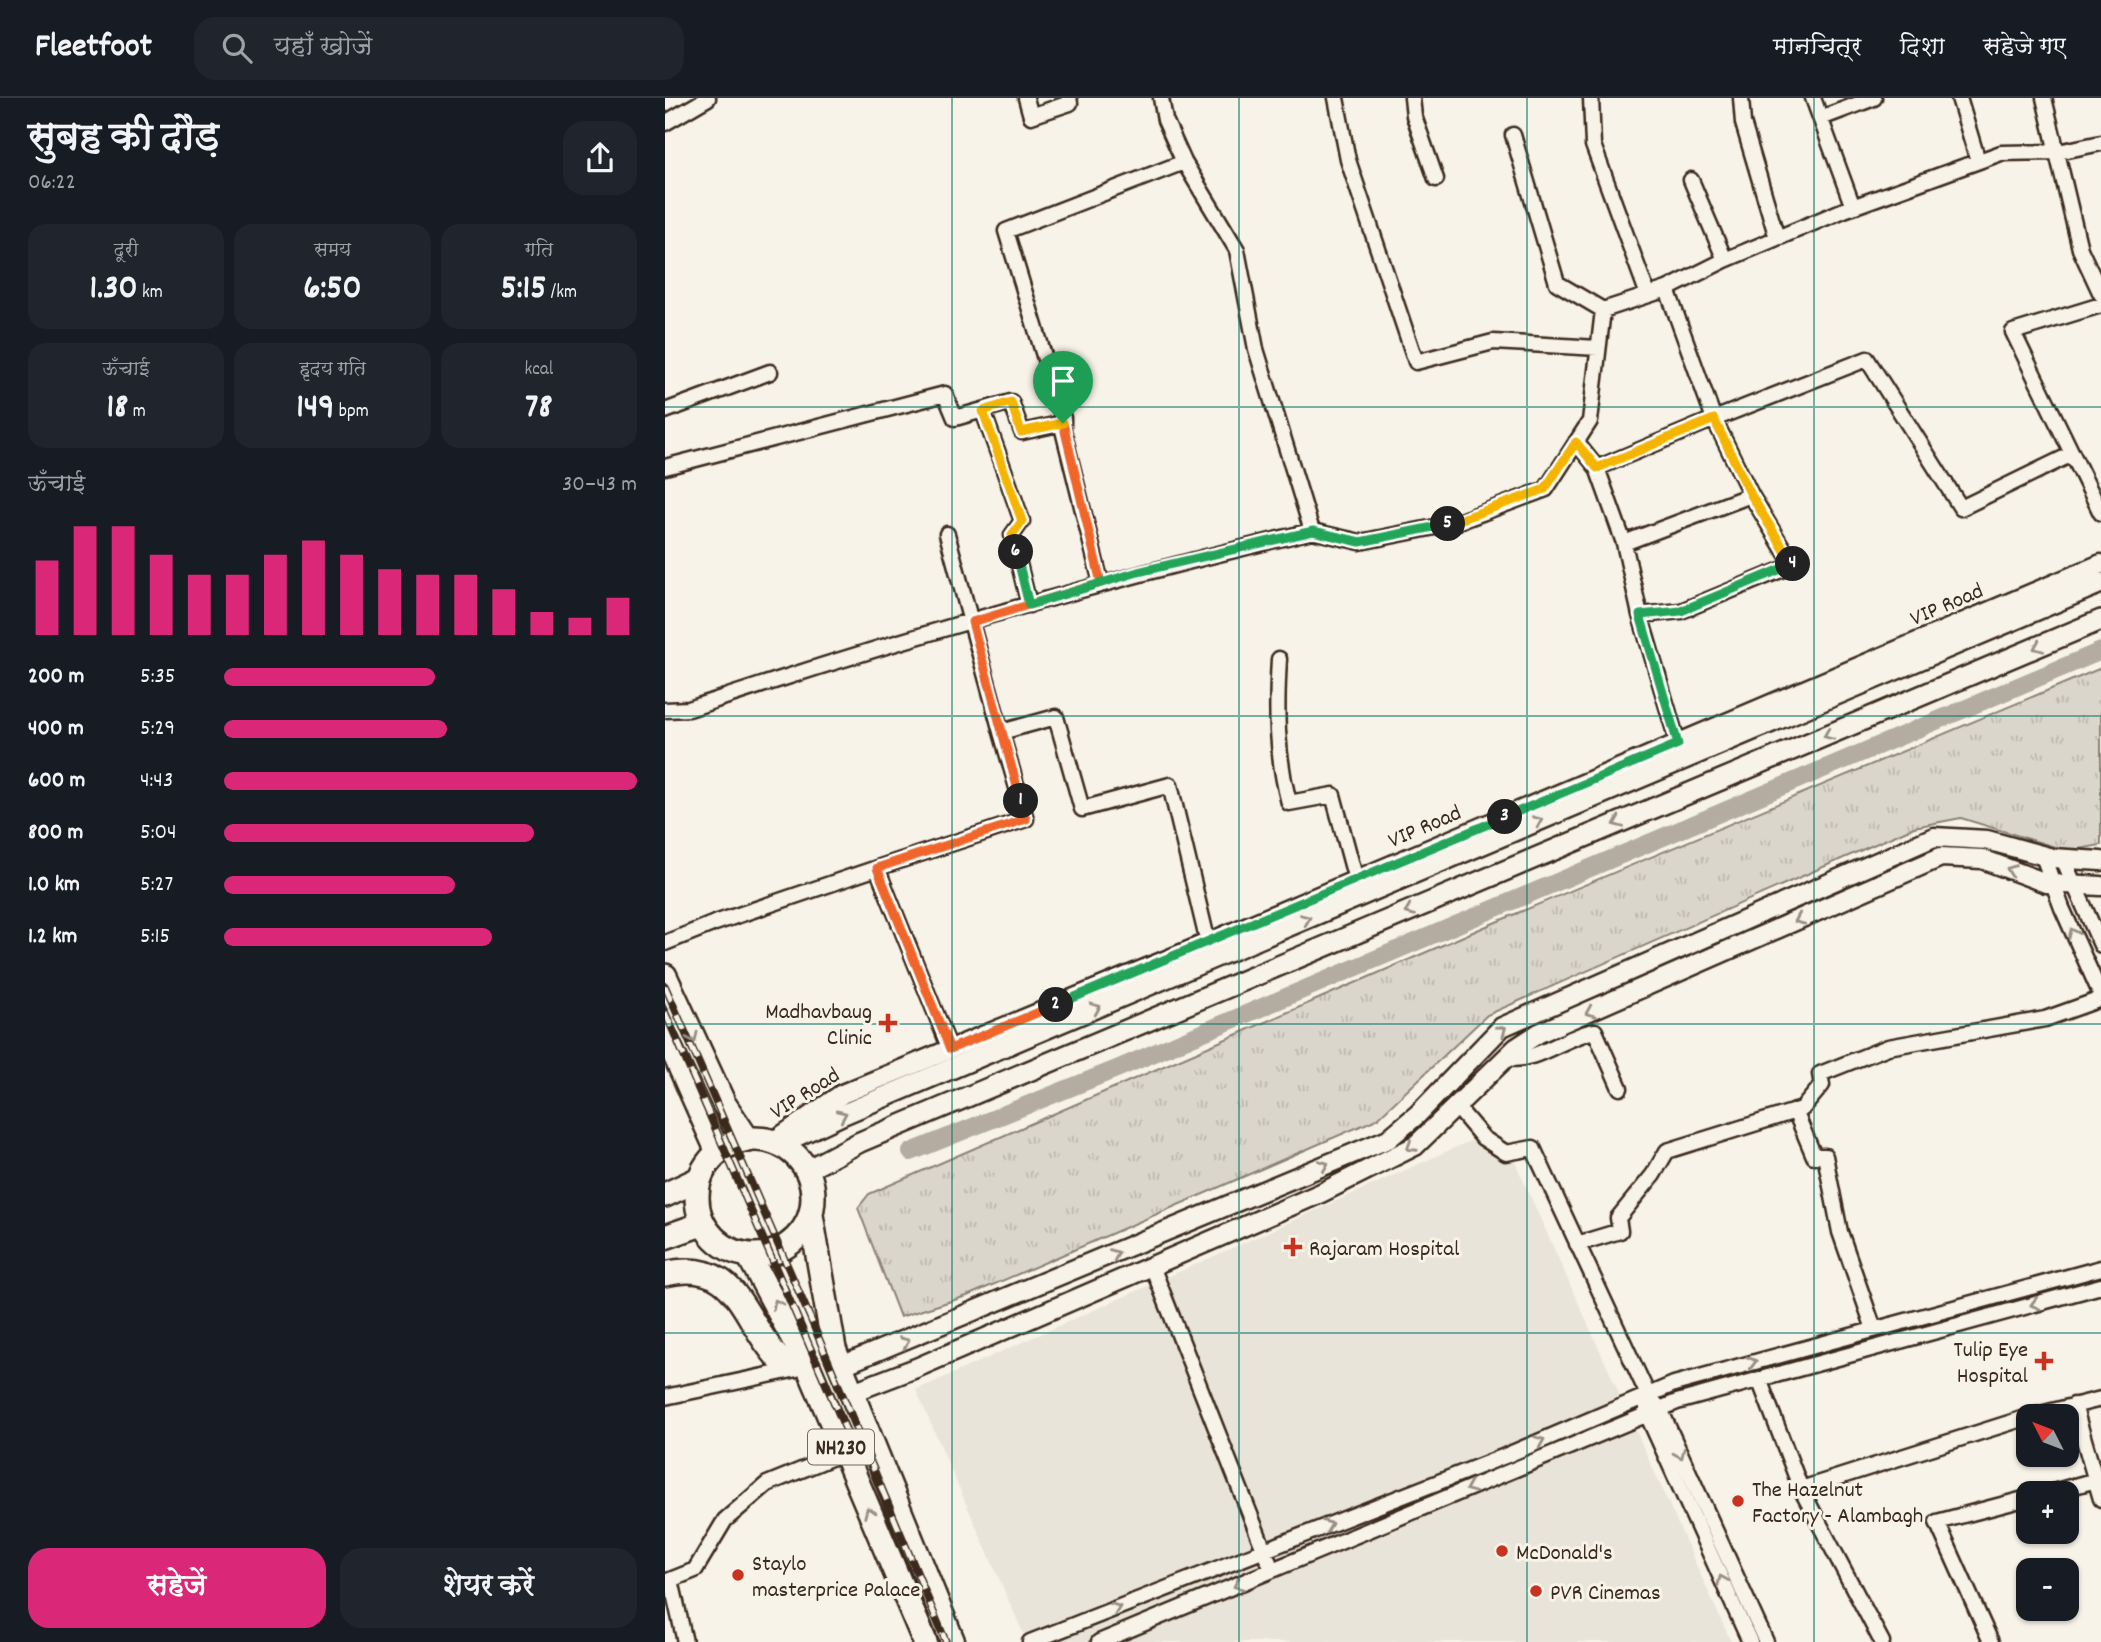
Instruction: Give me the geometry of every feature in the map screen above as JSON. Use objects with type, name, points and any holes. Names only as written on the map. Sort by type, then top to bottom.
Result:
[{"type":"main road","name":"VIP Road","points":[[776,1143],[1436,855],[2101,583]]},
{"type":"main road","points":[[811,1215],[800,1234],[781,1250],[749,1256],[719,1244],[702,1224],[696,1202],[699,1179],[718,1152],[748,1140],[776,1143],[790,1150],[807,1170],[885,1131],[2101,620]]},
{"type":"main road","points":[[665,976],[724,1104],[748,1140]]},
{"type":"main road","points":[[665,1033],[718,1152]]},
{"type":"main road","name":"NH230","points":[[807,1170],[813,1198],[811,1215],[834,1349],[953,1642]]},
{"type":"main road","points":[[665,1195],[699,1179]]},
{"type":"main road","points":[[665,1237],[702,1224]]},
{"type":"main road","name":"NH230","points":[[749,1256],[807,1364],[925,1642]]},
{"type":"main road","points":[[665,1274],[688,1268],[712,1273],[737,1294],[772,1352],[782,1362],[807,1364]]},
{"type":"street","points":[[665,123],[708,98]]},
{"type":"street","points":[[1026,98],[1031,117],[1070,103],[1069,98]]},
{"type":"street","points":[[1161,98],[1165,120],[1184,162],[1237,250],[1256,349],[1313,531]]},
{"type":"street","points":[[1336,98],[1348,160],[1416,362],[1493,342],[1598,348]]},
{"type":"street","points":[[1412,98],[1415,116],[1436,179]]},
{"type":"street","points":[[1591,98],[1593,145],[1648,295]]},
{"type":"street","points":[[1741,98],[1742,122],[1777,238]]},
{"type":"street","points":[[1813,98],[1853,207]]},
{"type":"street","points":[[1821,118],[1874,98]]},
{"type":"street","points":[[1959,98],[1978,161]]},
{"type":"street","points":[[2043,98],[2080,249],[2101,294]]},
{"type":"street","points":[[1513,135],[1557,283],[1603,310],[1667,289],[1725,260],[1853,207],[2001,153],[2058,152],[2101,143]]},
{"type":"street","points":[[1101,583],[1063,423],[1006,231],[1184,162]]},
{"type":"street","points":[[1692,180],[1725,260]]},
{"type":"street","points":[[1640,615],[1681,611],[1793,565],[1751,495],[1714,419],[1667,289]]},
{"type":"street","points":[[2101,305],[2014,332],[2101,513]]},
{"type":"street","points":[[665,710],[689,709],[848,655],[972,622],[1101,583],[1313,531],[1360,542],[1455,523],[1545,489],[1590,421],[1603,310]]},
{"type":"street","points":[[1597,468],[1867,359],[1961,508],[2072,454]]},
{"type":"street","points":[[665,411],[770,372]]},
{"type":"street","points":[[665,467],[945,394],[955,418],[1011,402],[1021,432],[1063,423]]},
{"type":"street","points":[[983,411],[1022,521],[1012,535],[1029,605]]},
{"type":"street","points":[[1576,442],[1597,468],[1624,543],[1640,615],[1678,744]]},
{"type":"street","points":[[1624,543],[1751,495]]},
{"type":"street","points":[[665,943],[1026,819],[947,534]]},
{"type":"street","name":"VIP Road","points":[[776,1143],[842,1094],[1356,880],[1436,855],[1678,744],[2101,564]]},
{"type":"street","points":[[1279,659],[1276,701],[1278,762],[1289,803],[1333,795],[1356,880]]},
{"type":"street","points":[[1001,732],[1056,716],[1082,809],[1170,785],[1208,943]]},
{"type":"street","points":[[841,1366],[1388,1139],[1473,1059],[1502,1027],[1934,837],[1987,840],[2043,856],[2101,861]]},
{"type":"street","points":[[1577,1244],[1620,1231],[1618,1218],[1653,1175],[1667,1151],[1802,1109],[1822,1085],[1820,1074],[1888,1047],[2045,1019],[2101,997],[2043,856]]},
{"type":"street","points":[[853,1392],[916,1368],[1321,1193],[1415,1146],[1505,1058],[1539,1033],[1941,857],[1982,859],[2053,884],[2101,886]]},
{"type":"street","points":[[2063,859],[2101,945]]},
{"type":"street","points":[[877,868],[950,1049]]},
{"type":"street","points":[[1505,1058],[1519,1061],[1576,1034],[1595,1031],[1620,1088]]},
{"type":"street","points":[[1473,1059],[1488,1075]]},
{"type":"street","points":[[1456,1106],[1483,1138],[1506,1153],[1533,1148],[1648,1395],[1750,1642]]},
{"type":"street","points":[[1795,1111],[1814,1156],[1825,1156],[1840,1232],[1874,1329]]},
{"type":"street","points":[[1151,1266],[1272,1570]]},
{"type":"street","points":[[1030,1642],[1505,1456],[1674,1384],[2101,1268]]},
{"type":"street","points":[[1099,1642],[1653,1411],[1759,1379],[2101,1286]]},
{"type":"street","points":[[665,1397],[807,1364]]},
{"type":"street","points":[[1759,1379],[1801,1489],[1882,1642]]},
{"type":"street","points":[[2078,1404],[2101,1399]]},
{"type":"street","points":[[1653,1411],[1766,1642]]},
{"type":"street","points":[[1801,1489],[2016,1420]]},
{"type":"street","points":[[2079,1422],[2101,1499]]},
{"type":"street","points":[[685,1642],[668,1581],[695,1570],[725,1520],[767,1484],[843,1453]]},
{"type":"street","points":[[2079,1485],[2096,1480]]},
{"type":"street","points":[[1991,1642],[1937,1522],[2016,1501]]},
{"type":"shaded area","points":[[1470,1141],[1506,1142],[1731,1642],[1027,1642],[916,1390]]},
{"type":"green space","points":[[2101,668],[2101,845],[2068,851],[1961,818],[1914,827],[1487,1015],[1377,1119],[967,1296],[900,1317],[858,1208],[869,1194],[1482,928]]},
{"type":"waterway","points":[[911,1152],[1119,1068],[2101,651]]},
{"type":"railway","points":[[665,986],[812,1322],[946,1642]]},
{"type":"railway","points":[[665,1012],[851,1442]]},
{"type":"place","name":"Madhavbaug Clinic","points":[[888,1023]]},
{"type":"place","name":"Rajaram Hospital","points":[[1293,1247]]},
{"type":"place","name":"Tulip Eye Hospital","points":[[2044,1361]]},
{"type":"place","name":"The Hazelnut Factory - Alambagh","points":[[1738,1501]]},
{"type":"place","name":"McDonald's","points":[[1502,1551]]},
{"type":"place","name":"Staylo masterprice Palace","points":[[738,1575]]},
{"type":"place","name":"PVR Cinemas","points":[[1536,1591]]},
{"type":"route","points":[[1063,423],[1021,432],[1011,402],[983,411],[1022,521],[1012,535],[1029,605],[1138,572],[1313,531],[1360,542],[1455,523],[1545,489],[1576,442],[1597,468],[1714,419],[1751,495],[1793,565],[1681,611],[1640,615],[1678,744],[950,1049],[877,868],[1026,819],[972,622],[1101,583],[1063,423]]}]
